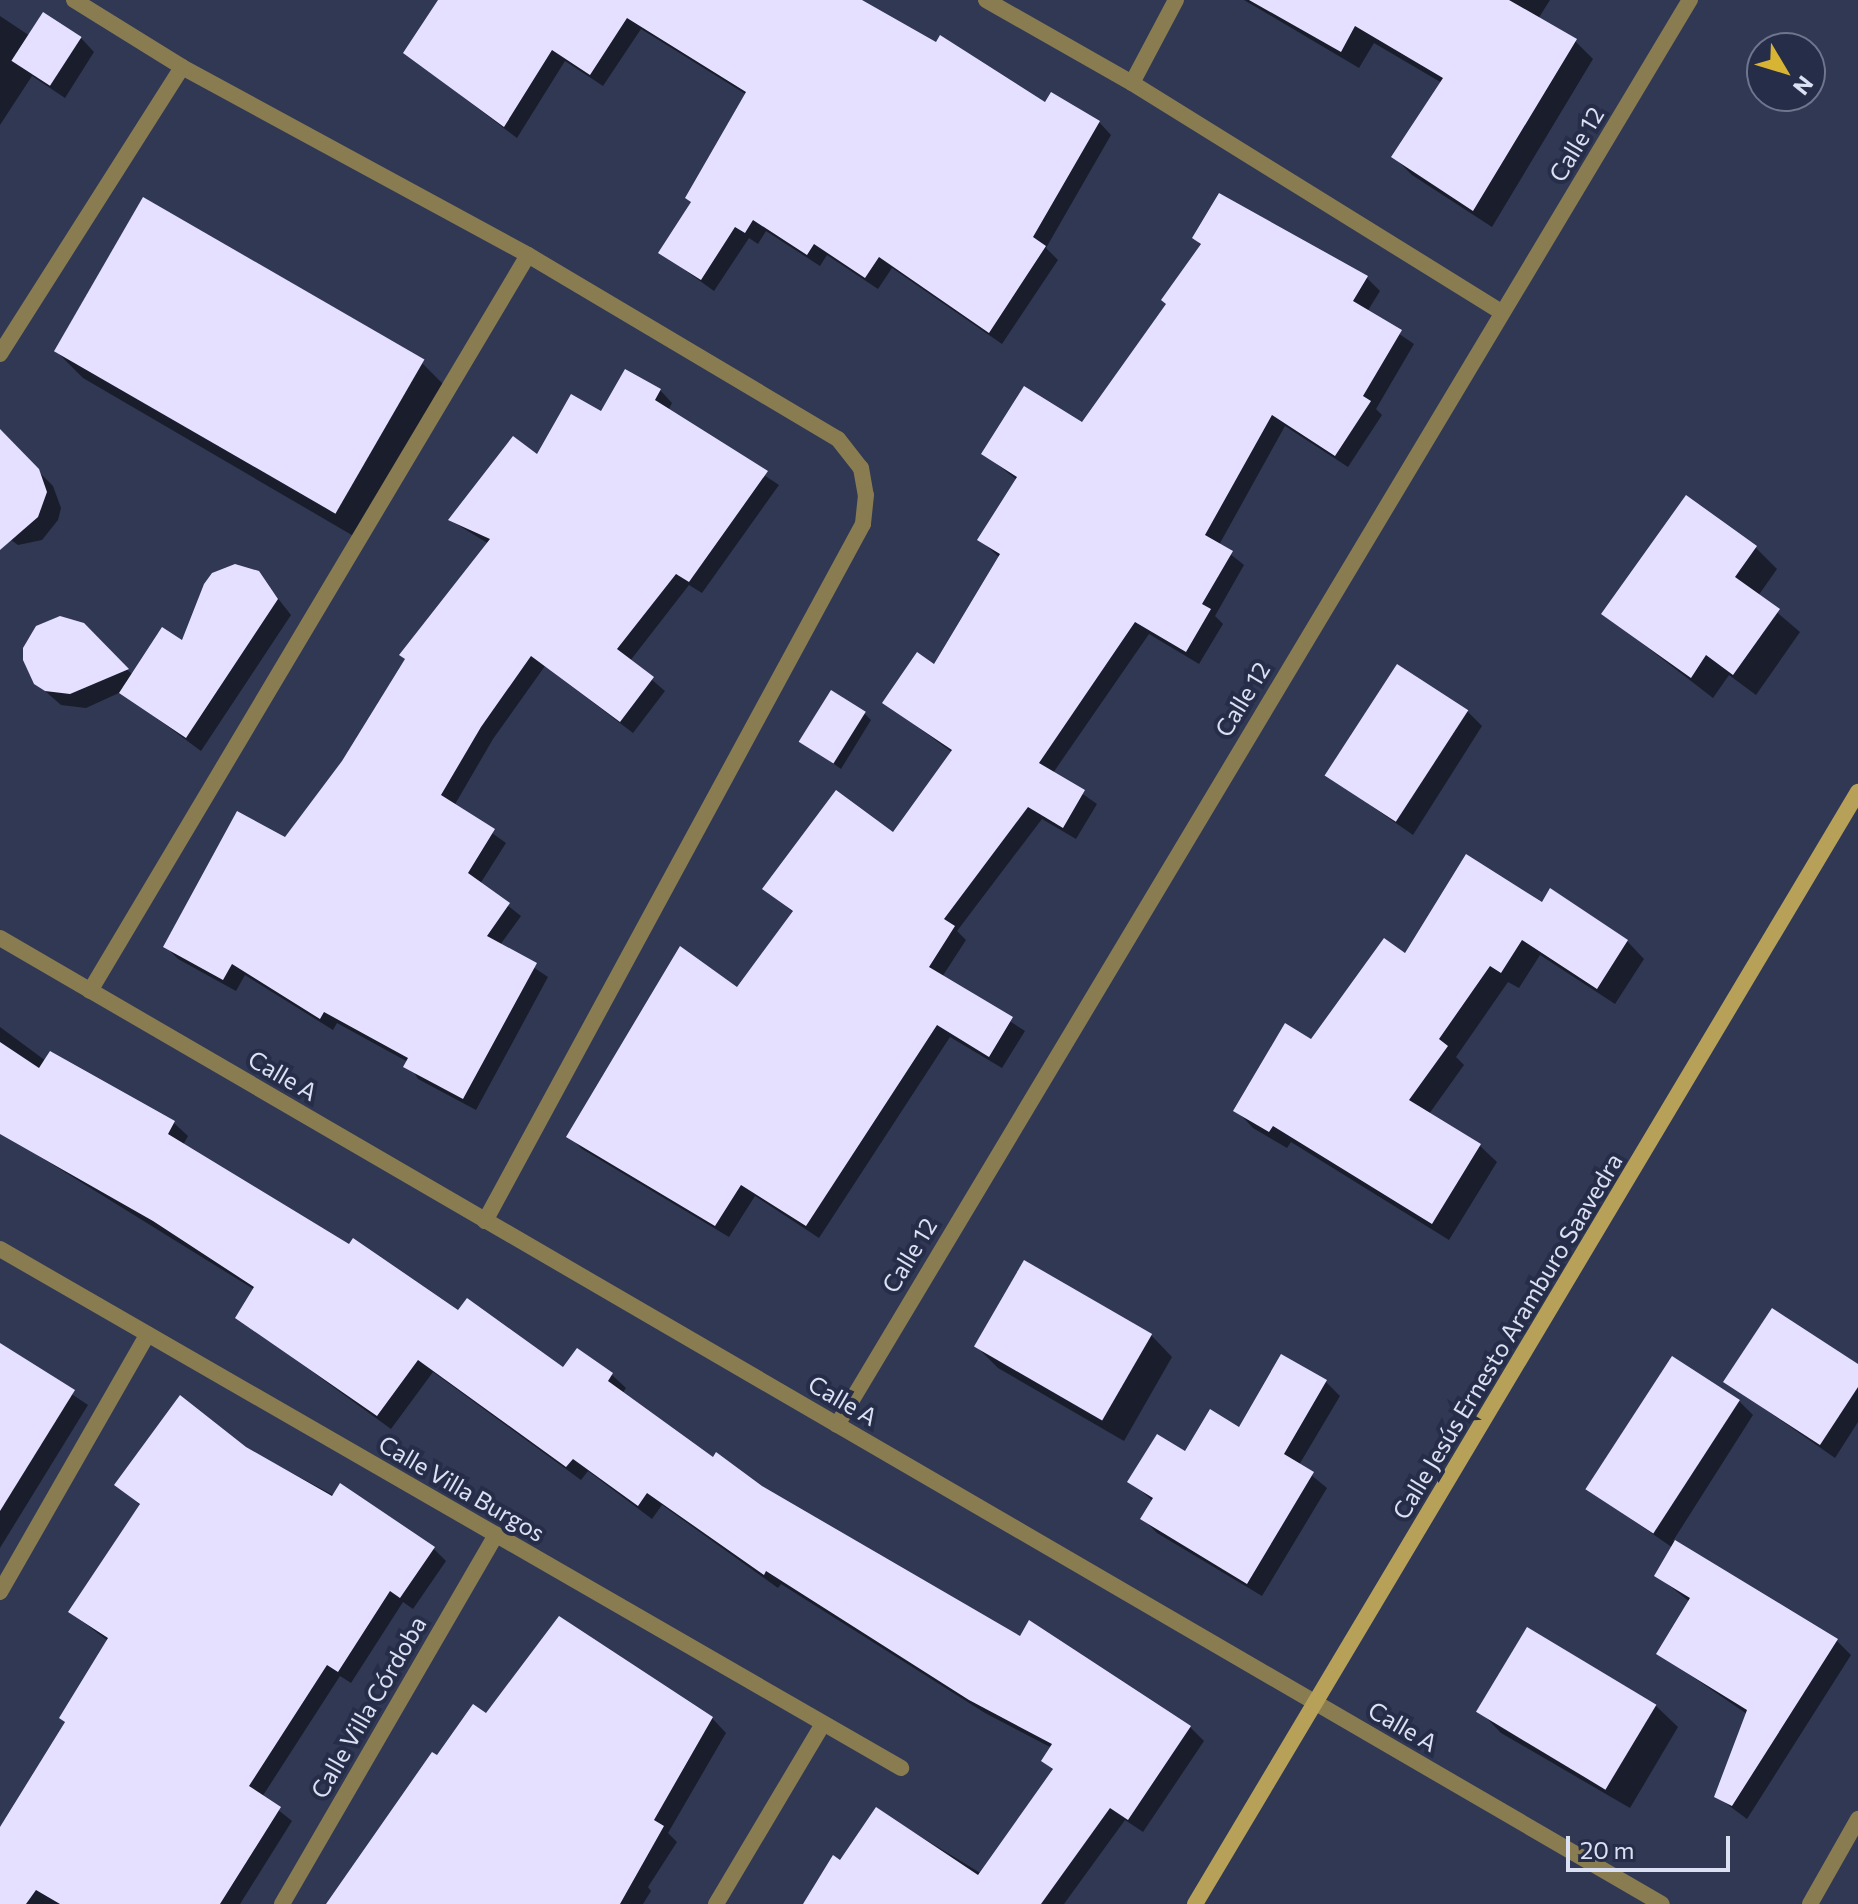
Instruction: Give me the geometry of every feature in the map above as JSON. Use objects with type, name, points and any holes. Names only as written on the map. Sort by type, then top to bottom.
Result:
[{"type":"street","points":[[74,0],[182,67],[528,255],[838,439],[861,468],[866,495],[863,524],[485,1221]]},
{"type":"street","points":[[986,0],[1132,83],[1502,312]]},
{"type":"street","points":[[1132,83],[1176,0]]},
{"type":"street","name":"Calle 12","points":[[837,1425],[1690,0]]},
{"type":"street","points":[[0,354],[182,67]]},
{"type":"street","points":[[90,991],[528,255]]},
{"type":"street","name":"Calle Jesús Ernesto Aramburo Saavedra","points":[[1195,1904],[1858,792]]},
{"type":"street","name":"Calle A","points":[[0,938],[1662,1904]]},
{"type":"street","name":"Calle Villa Burgos","points":[[0,1249],[901,1768]]},
{"type":"street","points":[[0,1592],[148,1334]]},
{"type":"street","name":"Calle Villa Córdoba","points":[[282,1904],[496,1535]]},
{"type":"street","points":[[716,1904],[823,1724]]},
{"type":"street","points":[[1810,1904],[1858,1819]]},
{"type":"building","points":[[438,0],[862,0],[936,42],[940,35],[1045,102],[1051,92],[1100,121],[1033,237],[1046,246],[989,333],[879,257],[865,278],[814,244],[807,255],[753,220],[745,233],[735,227],[701,280],[658,253],[691,202],[685,198],[746,92],[627,18],[590,75],[552,50],[504,127],[403,53]]},
{"type":"building","points":[[1249,0],[1509,0],[1577,39],[1473,211],[1391,157],[1443,78],[1355,26],[1341,52]]},
{"type":"building","points":[[43,12],[82,37],[50,86],[11,61]]},
{"type":"building","points":[[1219,193],[1368,276],[1353,301],[1402,330],[1363,396],[1371,401],[1335,456],[1272,415],[1205,535],[1233,551],[1202,604],[1211,609],[1186,652],[1135,622],[1039,763],[1085,790],[1063,828],[1028,807],[944,919],[955,926],[929,967],[1013,1017],[989,1057],[937,1025],[806,1226],[741,1185],[715,1226],[566,1137],[680,946],[737,987],[793,911],[762,889],[836,790],[893,832],[952,750],[882,703],[917,652],[934,664],[1000,554],[977,540],[1017,477],[981,454],[1024,386],[1082,422],[1166,304],[1161,300],[1201,244],[1192,238]]},
{"type":"building","points":[[143,197],[424,360],[335,514],[54,351]]},
{"type":"building","points":[[625,369],[661,389],[655,400],[768,471],[689,582],[676,574],[617,649],[654,677],[620,722],[531,656],[481,727],[441,795],[495,829],[468,873],[510,903],[487,936],[537,963],[463,1099],[403,1067],[408,1058],[324,1012],[320,1019],[232,964],[223,980],[163,947],[237,811],[285,837],[342,761],[405,659],[399,655],[490,539],[448,520],[513,436],[537,454],[571,394],[601,411]]},
{"type":"building","points":[[0,429],[39,469],[47,492],[38,517],[0,550]]},
{"type":"building","points":[[1686,495],[1757,546],[1735,577],[1780,609],[1733,675],[1706,655],[1691,678],[1601,614]]},
{"type":"building","points":[[235,564],[259,571],[278,599],[186,738],[119,693],[162,627],[182,640],[204,584],[212,573]]},
{"type":"building","points":[[60,616],[84,623],[129,669],[70,694],[45,691],[34,684],[23,660],[23,648],[36,626]]},
{"type":"building","points":[[1397,664],[1468,710],[1396,822],[1325,776]]},
{"type":"building","points":[[831,690],[866,712],[833,763],[799,742]]},
{"type":"building","points":[[1466,854],[1542,902],[1550,888],[1628,940],[1597,989],[1522,940],[1501,973],[1490,966],[1439,1039],[1448,1046],[1409,1100],[1481,1144],[1432,1224],[1273,1126],[1269,1132],[1233,1111],[1285,1023],[1311,1039],[1384,938],[1405,953]]},
{"type":"building","points":[[0,1042],[39,1068],[50,1051],[175,1121],[168,1134],[349,1244],[353,1238],[458,1310],[467,1298],[563,1367],[577,1348],[613,1373],[608,1381],[713,1457],[716,1452],[762,1486],[1020,1636],[1029,1620],[1191,1726],[1128,1820],[1110,1808],[1041,1904],[803,1904],[833,1855],[840,1860],[876,1807],[978,1875],[1053,1769],[1041,1761],[1052,1744],[969,1700],[766,1571],[764,1575],[647,1493],[638,1506],[573,1459],[566,1467],[418,1360],[377,1416],[235,1318],[254,1287],[153,1221],[0,1134]]},
{"type":"building","points":[[1024,1260],[1152,1334],[1102,1421],[974,1347]]},
{"type":"building","points":[[1772,1308],[1858,1364],[1858,1387],[1820,1445],[1723,1382]]},
{"type":"building","points":[[0,1343],[75,1390],[0,1511]]},
{"type":"building","points":[[1281,1354],[1327,1380],[1284,1454],[1314,1472],[1247,1584],[1140,1519],[1153,1498],[1127,1482],[1157,1434],[1185,1451],[1210,1409],[1239,1427]]},
{"type":"building","points":[[1672,1356],[1740,1400],[1653,1533],[1585,1489]]},
{"type":"building","points":[[180,1395],[246,1447],[332,1496],[340,1483],[435,1547],[400,1598],[390,1591],[338,1672],[327,1665],[249,1786],[281,1807],[220,1904],[60,1904],[36,1890],[26,1904],[0,1904],[0,1827],[65,1722],[59,1718],[108,1638],[68,1612],[140,1504],[114,1485]]},
{"type":"building","points":[[1675,1540],[1838,1639],[1732,1806],[1714,1797],[1747,1710],[1656,1654],[1690,1598],[1654,1576]]},
{"type":"building","points":[[559,1616],[713,1717],[654,1820],[664,1826],[620,1904],[326,1904],[432,1752],[437,1755],[473,1704],[486,1713]]},
{"type":"building","points":[[1527,1627],[1656,1705],[1605,1790],[1476,1712]]}]
